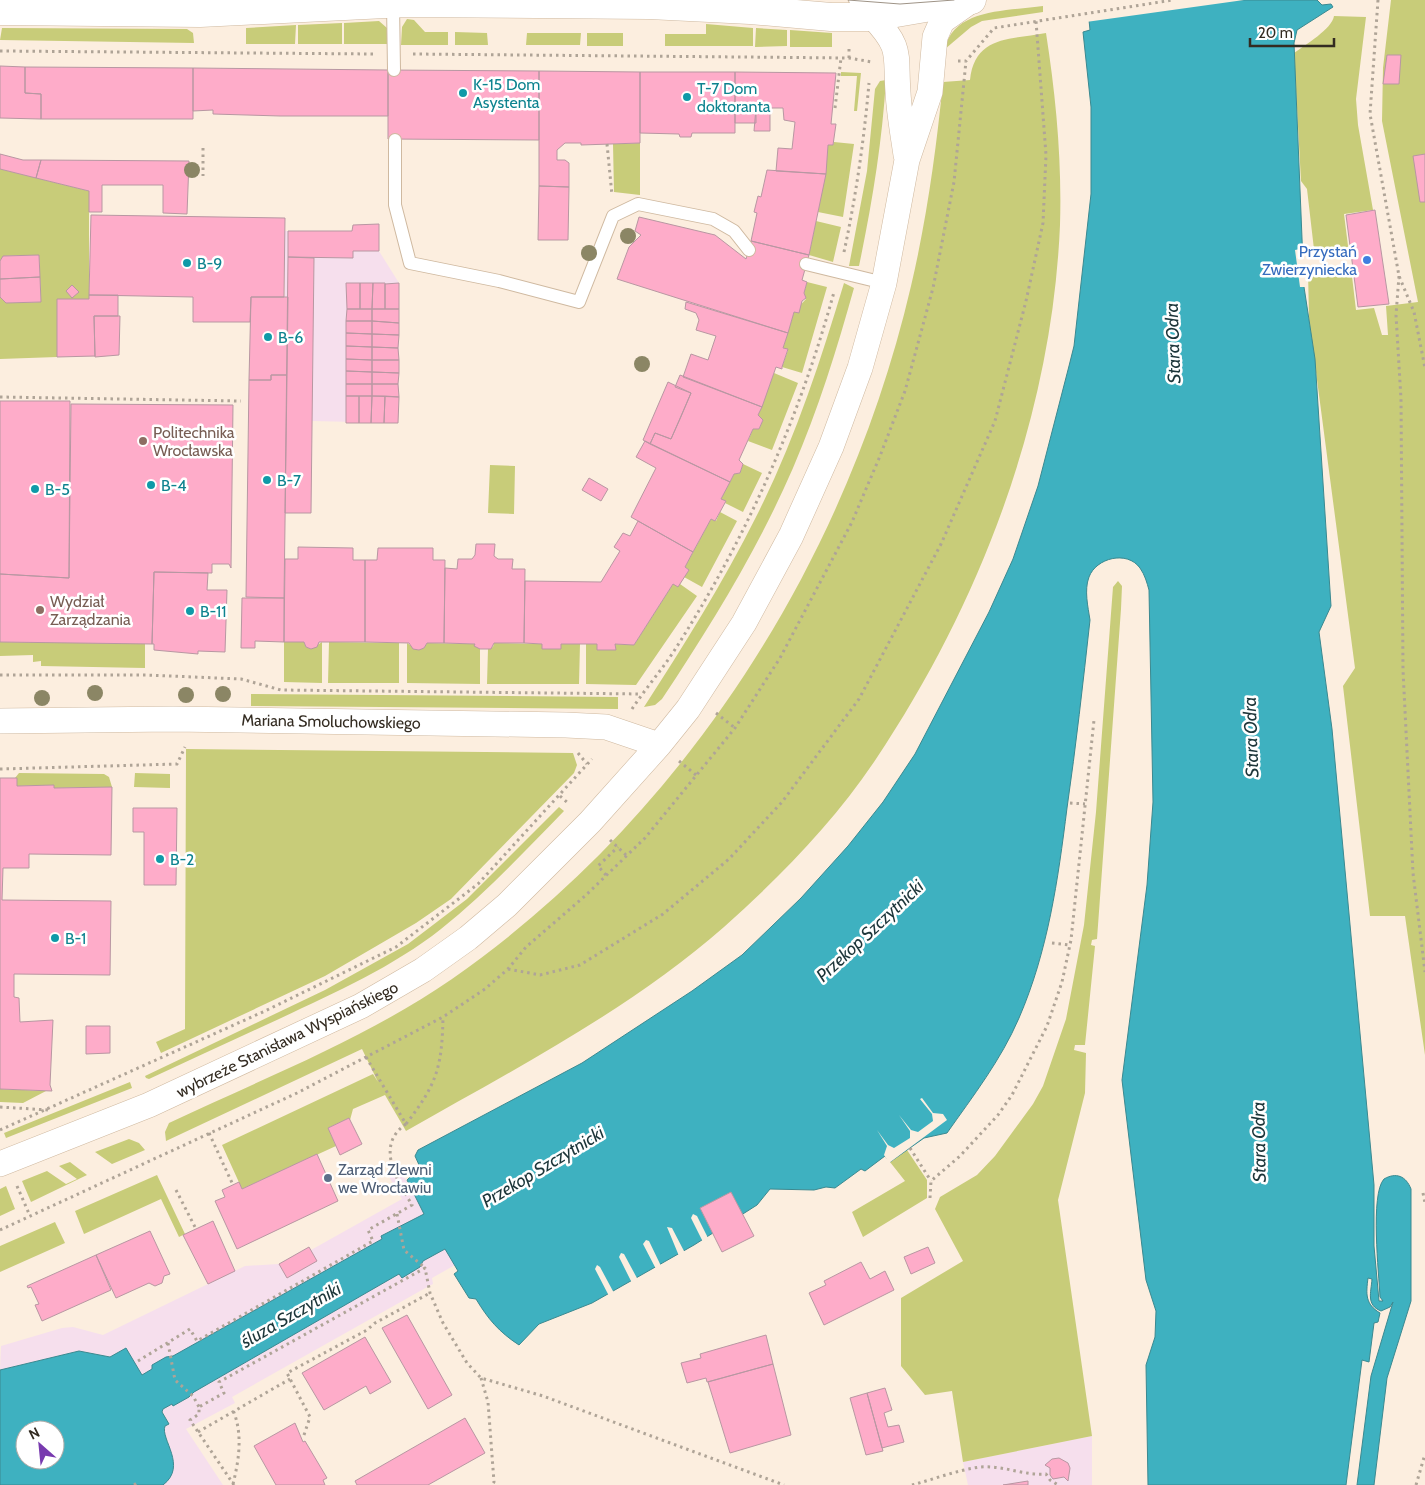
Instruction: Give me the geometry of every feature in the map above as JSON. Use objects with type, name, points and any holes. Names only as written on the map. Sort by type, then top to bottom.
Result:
[{"type":"main road","points":[[0,11],[200,13],[393,4],[649,5],[750,10],[831,17],[864,9],[972,0]]},
{"type":"street","name":"wybrzeże Stanisława Wyspiańskiego","points":[[0,1164],[155,1103],[361,1006],[424,970],[468,938],[507,905],[590,822],[659,745],[688,709],[739,631],[791,536],[846,410],[884,283],[906,160],[930,92],[935,37],[942,21],[972,0]]},
{"type":"street","name":"wybrzeże Stanisława Wyspiańskiego","points":[[864,9],[888,32],[894,44],[898,61],[898,90],[906,160]]},
{"type":"street","name":"Mariana Smoluchowskiego","points":[[0,721],[173,719],[566,725],[606,727],[659,745]]},
{"type":"lane","points":[[864,9],[907,2],[966,0]]},
{"type":"lane","points":[[393,4],[394,70]]},
{"type":"lane","points":[[395,140],[395,205],[410,263],[499,281],[579,302],[614,216],[638,204],[713,220],[734,231],[749,250]]},
{"type":"lane","points":[[806,264],[884,283]]},
{"type":"path","points":[[950,62],[966,61],[994,28],[1173,0]]},
{"type":"path","points":[[1378,0],[1370,114],[1399,276],[1414,312],[1425,368]]},
{"type":"path","points":[[0,1230],[296,1093],[443,1017],[485,989],[508,969],[540,975],[580,964],[663,914],[729,859],[782,802],[858,699],[941,544],[994,421],[1024,311],[1043,223],[1046,155],[1036,21]]},
{"type":"path","points":[[0,51],[840,58],[880,63]]},
{"type":"path","points":[[836,108],[840,58]]},
{"type":"path","points":[[870,62],[870,70]]},
{"type":"path","points":[[843,255],[857,184],[865,127],[869,77]]},
{"type":"path","points":[[608,144],[611,186]]},
{"type":"path","points":[[203,148],[203,176]]},
{"type":"path","points":[[1399,276],[1396,315],[1402,399],[1403,670],[1413,873],[1425,972]]},
{"type":"path","points":[[631,709],[674,651],[754,511],[786,433],[824,330],[836,284]]},
{"type":"path","points":[[0,397],[241,400]]},
{"type":"path","points":[[0,675],[146,675],[241,679],[282,690],[617,692],[642,694]]},
{"type":"path","points":[[931,1180],[978,1138],[1012,1095],[1047,1026],[1062,982],[1070,945],[1094,720]]},
{"type":"path","points":[[0,1130],[50,1110],[396,947],[478,884],[592,759]]},
{"type":"path","points":[[0,769],[178,764]]},
{"type":"path","points":[[560,796],[569,804]]},
{"type":"path","points":[[1070,803],[1085,804]]},
{"type":"path","points":[[609,840],[626,855]]},
{"type":"path","points":[[606,875],[598,866],[618,847]]},
{"type":"path","points":[[1052,943],[1070,945]]},
{"type":"path","points":[[138,1360],[190,1329],[197,1341],[373,1241],[368,1230],[412,1205],[390,1162],[392,1141],[432,1088],[442,1047],[443,1017]]},
{"type":"path","points":[[366,1056],[406,1124]]},
{"type":"path","points":[[0,1107],[50,1110]]},
{"type":"path","points":[[209,1133],[233,1185]]},
{"type":"path","points":[[910,1148],[931,1180],[930,1198]]},
{"type":"path","points":[[16,1183],[30,1216]]},
{"type":"path","points":[[176,1190],[196,1229]]},
{"type":"path","points":[[1422,1193],[1425,1203]]},
{"type":"path","points":[[397,1214],[404,1250],[425,1268],[435,1307],[466,1363],[481,1378],[488,1402],[494,1482],[492,1485]]},
{"type":"path","points":[[200,1408],[224,1393],[218,1382],[425,1268]]},
{"type":"path","points":[[304,1435],[310,1417],[287,1374],[368,1330],[375,1323],[430,1292]]},
{"type":"path","points":[[168,1343],[175,1380],[192,1396],[200,1408],[199,1414],[190,1420],[233,1485]]},
{"type":"path","points":[[481,1378],[543,1396],[784,1485]]},
{"type":"path","points":[[198,1432],[290,1379]]},
{"type":"path","points":[[233,1485],[237,1465],[240,1424],[234,1410]]},
{"type":"path","points":[[1416,1485],[1425,1454]]},
{"type":"path","points":[[912,1485],[980,1467],[1010,1469],[1037,1475],[1046,1474],[1050,1480],[1058,1485]]},
{"type":"shaded area","points":[[379,224],[379,251],[399,283],[398,423],[312,421],[311,513],[285,513],[285,231],[352,231],[353,225]]},
{"type":"shaded area","points":[[399,1168],[455,1265],[432,1278],[433,1284],[232,1397],[235,1403],[186,1429],[223,1485],[163,1485],[168,1481],[173,1467],[168,1441],[163,1431],[169,1423],[126,1348],[110,1357],[79,1351],[0,1370],[1,1346],[62,1328],[73,1327],[103,1335],[245,1266],[279,1264],[309,1247],[311,1250],[402,1199],[388,1175]]},
{"type":"shaded area","points":[[1092,1436],[1092,1485],[968,1485],[963,1462]]},
{"type":"green space","points":[[1391,0],[1425,0],[1425,1055],[1405,916],[1370,916],[1343,686],[1355,668],[1309,319],[1308,270],[1325,267],[1326,271],[1351,268],[1356,310],[1374,308],[1382,335],[1388,335],[1386,306],[1418,302],[1382,121],[1383,68]]},
{"type":"green space","points":[[1043,6],[1043,12],[982,21],[971,27],[945,49],[950,36],[959,26],[971,19],[999,11]]},
{"type":"green space","points":[[1334,16],[1366,17],[1356,99],[1358,125],[1373,210],[1344,214],[1349,254],[1315,258],[1307,189],[1301,181],[1294,53],[1323,31]]},
{"type":"green space","points":[[407,19],[414,20],[425,32],[448,32],[448,45],[401,45],[402,27]]},
{"type":"green space","points":[[379,21],[387,28],[387,44],[344,44],[344,23]]},
{"type":"green space","points":[[342,23],[342,44],[298,44],[298,25]]},
{"type":"green space","points":[[706,24],[753,28],[753,46],[665,46],[665,34],[706,34]]},
{"type":"green space","points":[[296,25],[295,44],[246,44],[246,28]]},
{"type":"green space","points":[[2,28],[187,29],[193,33],[194,43],[0,40]]},
{"type":"green space","points":[[756,28],[787,30],[787,46],[755,47]]},
{"type":"green space","points":[[790,30],[832,33],[832,47],[790,47]]},
{"type":"green space","points":[[455,32],[487,33],[488,45],[455,45]]},
{"type":"green space","points":[[527,33],[581,33],[580,45],[526,45]]},
{"type":"green space","points":[[587,33],[623,33],[623,46],[587,46]]},
{"type":"green space","points":[[1046,33],[1058,129],[1060,225],[1054,296],[1043,367],[1026,436],[1004,504],[978,571],[948,636],[914,699],[876,759],[842,805],[805,848],[765,889],[688,957],[650,985],[570,1037],[406,1131],[385,1095],[353,1109],[350,1120],[349,1118],[328,1128],[336,1146],[242,1189],[222,1145],[373,1074],[378,1082],[362,1049],[166,1141],[165,1132],[169,1123],[314,1057],[419,1001],[452,979],[536,914],[613,841],[682,761],[744,675],[799,583],[845,488],[882,388],[911,286],[930,184],[943,82],[970,80],[973,65],[979,55],[987,47],[997,42]]},
{"type":"green space","points":[[841,72],[861,73],[857,111],[854,111],[857,76],[841,76]]},
{"type":"green space","points":[[886,80],[879,150],[864,243],[859,266],[849,266],[867,171],[875,89],[880,81]]},
{"type":"green space","points":[[834,142],[854,144],[843,217],[818,212],[828,145],[833,145]]},
{"type":"green space","points":[[640,143],[640,195],[614,192],[613,144]]},
{"type":"green space","points":[[0,169],[89,191],[89,299],[57,299],[57,357],[0,359],[0,297],[6,303],[41,302],[39,255],[4,256],[0,261]]},
{"type":"green space","points":[[816,221],[841,227],[833,262],[809,255]]},
{"type":"green space","points":[[807,282],[827,287],[802,373],[782,367],[788,350],[783,348],[794,312],[806,299],[804,293]]},
{"type":"green space","points":[[844,283],[854,288],[841,334],[811,424],[765,528],[716,615],[662,699],[655,705],[644,707],[717,590],[770,489],[805,402]]},
{"type":"green space","points":[[774,373],[798,383],[772,450],[748,441],[753,429],[759,429],[763,420],[758,415]]},
{"type":"green space","points":[[743,464],[762,473],[743,512],[721,499],[734,474],[740,473]]},
{"type":"green space","points":[[490,465],[515,466],[514,514],[488,513]]},
{"type":"green space","points":[[720,512],[737,521],[702,587],[684,577],[689,570],[685,567],[711,519],[716,521]]},
{"type":"green space","points":[[1118,581],[1122,586],[1121,609],[1097,939],[1092,940],[1091,945],[1095,946],[1085,1045],[1075,1045],[1074,1050],[1086,1053],[1085,1093],[1058,1200],[1092,1436],[963,1462],[952,1391],[925,1395],[901,1366],[901,1298],[963,1261],[935,1209],[940,1197],[977,1175],[995,1156],[1033,1104],[1043,1086],[1066,1019],[1084,925],[1096,812],[1113,587]]},
{"type":"green space","points":[[673,584],[680,584],[697,596],[636,685],[586,684],[586,644],[597,644],[597,650],[615,650],[615,644],[634,645]]},
{"type":"green space","points":[[0,642],[145,643],[145,668],[41,666],[41,661],[33,662],[33,655],[0,656]]},
{"type":"green space","points":[[284,642],[304,642],[306,647],[311,649],[322,642],[322,683],[284,682]]},
{"type":"green space","points":[[329,642],[399,643],[399,683],[328,683]]},
{"type":"green space","points":[[407,643],[418,650],[424,648],[427,643],[475,644],[480,649],[480,684],[407,683]]},
{"type":"green space","points":[[494,643],[542,644],[542,649],[560,649],[561,644],[580,644],[579,684],[487,684],[488,649],[493,647]]},
{"type":"green space","points":[[251,694],[618,697],[618,709],[251,706]]},
{"type":"green space","points":[[186,749],[573,753],[577,765],[574,773],[451,899],[416,923],[325,976],[161,1053],[156,1042],[185,1029]]},
{"type":"green space","points":[[19,773],[104,774],[109,777],[112,787],[54,788],[54,785],[17,786],[17,778],[15,778]]},
{"type":"green space","points":[[135,773],[170,774],[170,788],[134,787]]},
{"type":"green space","points":[[559,807],[564,811],[489,887],[423,943],[363,978],[321,999],[149,1079],[146,1078],[145,1076],[325,990],[408,944],[467,899]]},
{"type":"green space","points":[[130,1082],[132,1088],[6,1138],[4,1133]]},
{"type":"green space","points":[[0,1089],[46,1091],[23,1103],[0,1102]]},
{"type":"green space","points":[[129,1139],[139,1143],[145,1150],[112,1164],[95,1152]]},
{"type":"green space","points":[[907,1150],[927,1180],[927,1198],[863,1237],[852,1212],[905,1181],[890,1162]]},
{"type":"green space","points":[[70,1162],[87,1175],[31,1202],[22,1181],[47,1171],[66,1184],[77,1179],[59,1166]]},
{"type":"green space","points":[[157,1175],[185,1234],[179,1237],[161,1199],[84,1234],[75,1211]]},
{"type":"green space","points":[[6,1186],[15,1209],[0,1216],[0,1189]]},
{"type":"green space","points":[[55,1222],[65,1243],[0,1272],[0,1246]]},
{"type":"water","points":[[1087,0],[1317,0],[1322,5],[1331,4],[1333,7],[1297,30],[1294,43],[1304,287],[1315,359],[1331,606],[1319,632],[1332,729],[1374,1185],[1374,1246],[1379,1301],[1383,1301],[1380,1297],[1376,1235],[1377,1201],[1380,1187],[1384,1179],[1400,1176],[1411,1189],[1411,1301],[1387,1378],[1374,1485],[1357,1485],[1371,1376],[1393,1302],[1390,1307],[1381,1311],[1376,1308],[1370,1298],[1372,1279],[1368,1278],[1369,1302],[1380,1313],[1378,1322],[1374,1323],[1369,1362],[1362,1360],[1346,1485],[1148,1485],[1146,1365],[1155,1337],[1156,1311],[1146,1280],[1122,1080],[1147,885],[1153,802],[1149,590],[1145,576],[1140,568],[1128,559],[1120,558],[1105,561],[1098,565],[1089,577],[1087,587],[1090,620],[1060,862],[1045,941],[1029,993],[1012,1033],[986,1077],[947,1133],[924,1138],[890,1162],[885,1156],[865,1171],[861,1169],[835,1188],[826,1187],[814,1190],[770,1189],[757,1205],[694,1245],[592,1303],[539,1324],[519,1345],[494,1325],[476,1299],[469,1298],[454,1274],[458,1271],[445,1249],[423,1261],[420,1267],[402,1278],[399,1274],[194,1392],[189,1397],[163,1409],[162,1412],[169,1424],[165,1426],[165,1431],[172,1453],[173,1470],[170,1478],[163,1485],[0,1485],[0,1370],[79,1351],[110,1357],[126,1348],[142,1375],[152,1369],[152,1365],[166,1357],[173,1356],[382,1239],[381,1236],[424,1214],[407,1180],[420,1167],[415,1156],[418,1150],[582,1063],[692,991],[742,955],[801,898],[848,846],[883,802],[915,754],[989,612],[1013,559],[1038,486],[1074,346],[1091,194],[1091,107],[1083,32],[1090,30]]},
{"type":"pier","points":[[1085,0],[1244,0],[1086,22]]},
{"type":"pier","points":[[1305,248],[1307,287],[1300,287],[1295,250]]},
{"type":"pier","points":[[922,1098],[933,1113],[943,1114],[947,1120],[889,1163],[884,1155],[887,1146],[877,1130],[888,1145],[894,1148],[910,1138],[910,1131],[899,1115],[911,1130],[918,1132],[933,1121],[932,1114],[920,1099]]},
{"type":"pier","points":[[693,1214],[697,1216],[708,1238],[703,1242],[691,1218]]},
{"type":"pier","points":[[667,1227],[672,1228],[685,1253],[679,1256]]},
{"type":"pier","points":[[646,1240],[649,1241],[661,1266],[656,1269],[643,1244]]},
{"type":"pier","points":[[621,1253],[624,1254],[638,1280],[632,1283],[619,1257]]},
{"type":"pier","points":[[597,1265],[600,1267],[614,1293],[609,1296],[595,1269]]},
{"type":"building","points":[[1387,55],[1401,55],[1399,84],[1383,84]]},
{"type":"building","points":[[0,66],[25,67],[25,93],[41,94],[41,119],[0,118]]},
{"type":"building","points":[[25,67],[193,68],[193,119],[41,119],[41,94],[25,93]]},
{"type":"building","points":[[193,68],[388,70],[388,116],[280,116],[213,114],[213,110],[193,111]]},
{"type":"building","name":"K-15 Dom Asystenta","points":[[388,70],[539,71],[539,140],[388,139]]},
{"type":"building","points":[[539,71],[640,72],[640,143],[581,145],[581,143],[565,143],[557,150],[557,160],[565,160],[569,163],[569,187],[539,186]]},
{"type":"building","name":"T-7 Dom doktoranta","points":[[640,72],[735,72],[735,133],[692,133],[691,137],[680,137],[679,134],[640,133]]},
{"type":"building","points":[[735,72],[836,73],[831,124],[836,124],[833,145],[828,145],[826,174],[776,171],[778,148],[792,149],[795,122],[784,120],[783,108],[756,108],[756,123],[735,123]]},
{"type":"building","points":[[756,108],[770,108],[770,131],[754,131]]},
{"type":"building","points":[[0,154],[23,160],[41,160],[36,178],[0,169]]},
{"type":"building","points":[[1425,154],[1425,202],[1420,202],[1413,156]]},
{"type":"building","points":[[41,160],[189,161],[187,214],[163,213],[163,185],[102,185],[102,212],[89,212],[89,191],[36,178]]},
{"type":"building","points":[[767,170],[826,174],[809,255],[751,241],[757,213],[754,212],[758,196],[761,197]]},
{"type":"building","points":[[539,186],[569,187],[568,240],[538,240]]},
{"type":"building","name":"Przystań Zwierzyniecka","points":[[1375,210],[1389,304],[1358,307],[1346,215]]},
{"type":"building","name":"B-9","points":[[91,215],[285,218],[284,297],[251,297],[250,322],[193,322],[193,297],[89,295]]},
{"type":"building","points":[[639,217],[715,235],[746,259],[751,241],[809,255],[802,280],[807,282],[804,293],[806,298],[802,301],[799,313],[794,312],[788,333],[617,279],[629,247],[641,235],[635,231]]},
{"type":"building","points":[[379,224],[379,251],[353,251],[353,258],[288,257],[288,231],[352,231],[353,225]]},
{"type":"building","points":[[39,255],[40,277],[0,279],[0,261],[3,256]]},
{"type":"building","points":[[288,257],[314,258],[311,513],[285,513]]},
{"type":"building","points":[[40,277],[41,302],[6,303],[0,297],[0,279]]},
{"type":"building","points":[[346,283],[360,283],[360,309],[347,309]]},
{"type":"building","points":[[360,283],[373,283],[372,309],[360,309]]},
{"type":"building","points":[[373,283],[385,283],[385,309],[372,309]]},
{"type":"building","points":[[399,283],[399,309],[385,309],[385,284]]},
{"type":"building","points":[[72,285],[79,292],[72,298],[66,291]]},
{"type":"building","points":[[89,295],[118,295],[118,316],[94,316],[95,356],[57,357],[57,299],[89,299]]},
{"type":"building","name":"B-6","points":[[251,297],[288,297],[287,375],[271,375],[271,380],[249,380]]},
{"type":"building","points":[[686,302],[788,333],[783,348],[788,349],[782,369],[776,367],[762,407],[683,377],[691,354],[708,360],[716,336],[696,330],[699,320],[696,313],[685,309]]},
{"type":"building","points":[[347,309],[372,309],[372,321],[346,321]]},
{"type":"building","points":[[372,309],[399,309],[399,323],[372,321]]},
{"type":"building","points":[[94,316],[120,316],[119,355],[95,357]]},
{"type":"building","points":[[346,321],[372,321],[372,334],[346,333]]},
{"type":"building","points":[[372,321],[399,323],[399,335],[372,334]]},
{"type":"building","points":[[346,333],[372,334],[372,347],[346,346]]},
{"type":"building","points":[[372,334],[399,335],[398,348],[372,347]]},
{"type":"building","points":[[346,346],[372,347],[372,360],[346,359]]},
{"type":"building","points":[[372,347],[398,348],[399,360],[372,360]]},
{"type":"building","points":[[346,359],[372,360],[372,372],[346,371]]},
{"type":"building","points":[[372,360],[399,360],[399,373],[372,372]]},
{"type":"building","points":[[346,371],[372,372],[372,384],[346,384]]},
{"type":"building","points":[[372,372],[399,373],[398,384],[372,384]]},
{"type":"building","name":"B-7","points":[[271,375],[287,375],[284,598],[246,597],[249,380],[271,380]]},
{"type":"building","points":[[680,375],[762,407],[758,415],[763,420],[759,429],[753,429],[739,460],[743,464],[740,473],[734,474],[730,482],[650,444],[655,433],[671,439],[680,419],[691,393],[675,387]]},
{"type":"building","points":[[668,382],[691,393],[671,439],[655,433],[650,444],[643,440]]},
{"type":"building","points":[[346,384],[372,384],[372,396],[346,396]]},
{"type":"building","points":[[372,384],[398,384],[399,397],[372,396]]},
{"type":"building","points":[[346,396],[359,396],[359,423],[346,423]]},
{"type":"building","points":[[359,396],[372,396],[371,423],[359,423]]},
{"type":"building","points":[[372,396],[385,396],[384,423],[371,423]]},
{"type":"building","points":[[385,396],[399,397],[398,423],[384,423]]},
{"type":"building","name":"B-5","points":[[0,401],[70,401],[69,578],[0,574]]},
{"type":"building","name":"B-4","points":[[71,404],[233,405],[231,568],[229,564],[212,564],[212,573],[154,572],[152,644],[0,642],[0,574],[69,578]]},
{"type":"building","points":[[645,441],[730,482],[721,499],[726,501],[715,521],[711,519],[693,552],[631,517],[656,468],[636,457]]},
{"type":"building","points":[[589,478],[608,489],[601,501],[582,490]]},
{"type":"building","points":[[638,521],[693,552],[685,567],[689,570],[678,587],[673,584],[634,645],[615,644],[616,650],[597,650],[597,644],[561,644],[561,649],[542,649],[542,644],[524,643],[525,581],[601,582],[620,551],[614,547],[623,533],[630,536]]},
{"type":"building","points":[[476,544],[495,544],[494,556],[498,559],[513,559],[512,569],[525,569],[524,643],[494,643],[491,649],[480,649],[474,646],[475,644],[444,643],[445,568],[457,569],[458,559],[472,559],[475,555]]},
{"type":"building","points":[[298,547],[353,548],[353,560],[365,560],[365,642],[319,642],[317,647],[311,649],[306,647],[304,642],[284,642],[285,559],[298,559]]},
{"type":"building","points":[[378,548],[433,548],[433,560],[445,560],[444,643],[427,643],[424,648],[419,650],[413,649],[409,643],[365,642],[365,560],[377,560]]},
{"type":"building","name":"B-11","points":[[154,572],[208,573],[207,590],[227,590],[225,652],[198,651],[198,654],[154,650],[154,644],[152,644]]},
{"type":"building","points":[[242,598],[284,598],[284,642],[255,641],[255,648],[241,648]]},
{"type":"building","name":"B-1","points":[[0,778],[17,778],[17,786],[54,785],[54,788],[112,787],[111,855],[29,854],[29,868],[3,868],[2,900],[111,901],[110,975],[14,974],[14,997],[19,998],[20,1022],[53,1020],[50,1085],[52,1091],[0,1089]]},
{"type":"building","name":"B-2","points":[[133,808],[177,808],[176,885],[144,885],[144,832],[133,832]]},
{"type":"building","points":[[86,1026],[110,1026],[110,1053],[86,1054]]},
{"type":"building","points":[[349,1118],[362,1144],[340,1155],[328,1128]]},
{"type":"building","points":[[317,1154],[338,1201],[237,1249],[215,1201],[225,1197],[222,1190],[239,1182],[242,1189]]},
{"type":"building","points":[[731,1192],[754,1236],[722,1252],[700,1208]]},
{"type":"building","points":[[213,1221],[235,1271],[208,1284],[183,1235]]},
{"type":"building","points":[[150,1231],[170,1274],[164,1276],[162,1283],[155,1286],[149,1283],[116,1298],[96,1255]]},
{"type":"building","points":[[309,1247],[317,1261],[287,1278],[279,1264]]},
{"type":"building","points":[[928,1247],[935,1263],[911,1274],[904,1257]]},
{"type":"building","points":[[96,1255],[111,1290],[42,1321],[35,1305],[39,1304],[31,1287],[28,1288],[27,1286]]},
{"type":"building","points":[[861,1262],[870,1279],[885,1271],[894,1290],[824,1325],[809,1293],[826,1285],[824,1281]]},
{"type":"building","points":[[407,1315],[452,1395],[428,1409],[382,1328]]},
{"type":"building","points":[[766,1335],[773,1364],[707,1382],[706,1378],[687,1383],[681,1363],[701,1358],[700,1354]]},
{"type":"building","points":[[365,1337],[391,1382],[370,1394],[366,1386],[324,1410],[302,1373]]},
{"type":"building","points":[[773,1364],[791,1435],[730,1453],[708,1382]]},
{"type":"building","points":[[885,1388],[892,1410],[884,1413],[888,1427],[899,1425],[904,1442],[882,1448],[867,1393]]},
{"type":"building","points":[[867,1393],[883,1451],[866,1455],[850,1398]]},
{"type":"building","points":[[465,1418],[485,1453],[428,1485],[357,1485],[355,1481]]},
{"type":"building","points":[[295,1423],[303,1442],[305,1441],[327,1478],[323,1480],[325,1485],[276,1485],[254,1446]]},
{"type":"building","points":[[1059,1458],[1068,1463],[1070,1468],[1068,1481],[1064,1477],[1053,1479],[1050,1475],[1050,1468],[1045,1465],[1052,1459]]},
{"type":"building","points":[[1028,1481],[1028,1485],[1003,1485]]},
{"type":"tram line","points":[[848,0],[900,4],[954,0]]},
{"type":"place","name":"K-15 Dom Asystenta","points":[[463,93]]},
{"type":"place","name":"T-7 Dom doktoranta","points":[[687,97]]},
{"type":"place","name":"Przystań Zwierzyniecka","points":[[1367,260]]},
{"type":"place","name":"B-9","points":[[187,263]]},
{"type":"place","name":"B-6","points":[[268,337]]},
{"type":"place","name":"Politechnika Wrocławska","points":[[143,441]]},
{"type":"place","name":"B-7","points":[[267,480]]},
{"type":"place","name":"B-4","points":[[151,485]]},
{"type":"place","name":"B-5","points":[[35,489]]},
{"type":"place","name":"Wydział Zarządzania","points":[[40,610]]},
{"type":"place","name":"B-11","points":[[190,611]]},
{"type":"place","name":"B-2","points":[[160,859]]},
{"type":"place","name":"B-1","points":[[55,938]]},
{"type":"place","name":"Zarząd Zlewni we Wrocławiu","points":[[328,1178]]},
{"type":"water label","name":"Stara Odra","points":[[1173,343]]},
{"type":"water label","name":"Stara Odra","points":[[1251,737]]},
{"type":"water label","name":"Przekop Szczytnicki","points":[[870,931]]},
{"type":"water label","name":"Stara Odra","points":[[1259,1142]]},
{"type":"water label","name":"Przekop Szczytnicki","points":[[543,1167]]},
{"type":"water label","name":"śluza Szczytniki","points":[[291,1315]]}]
